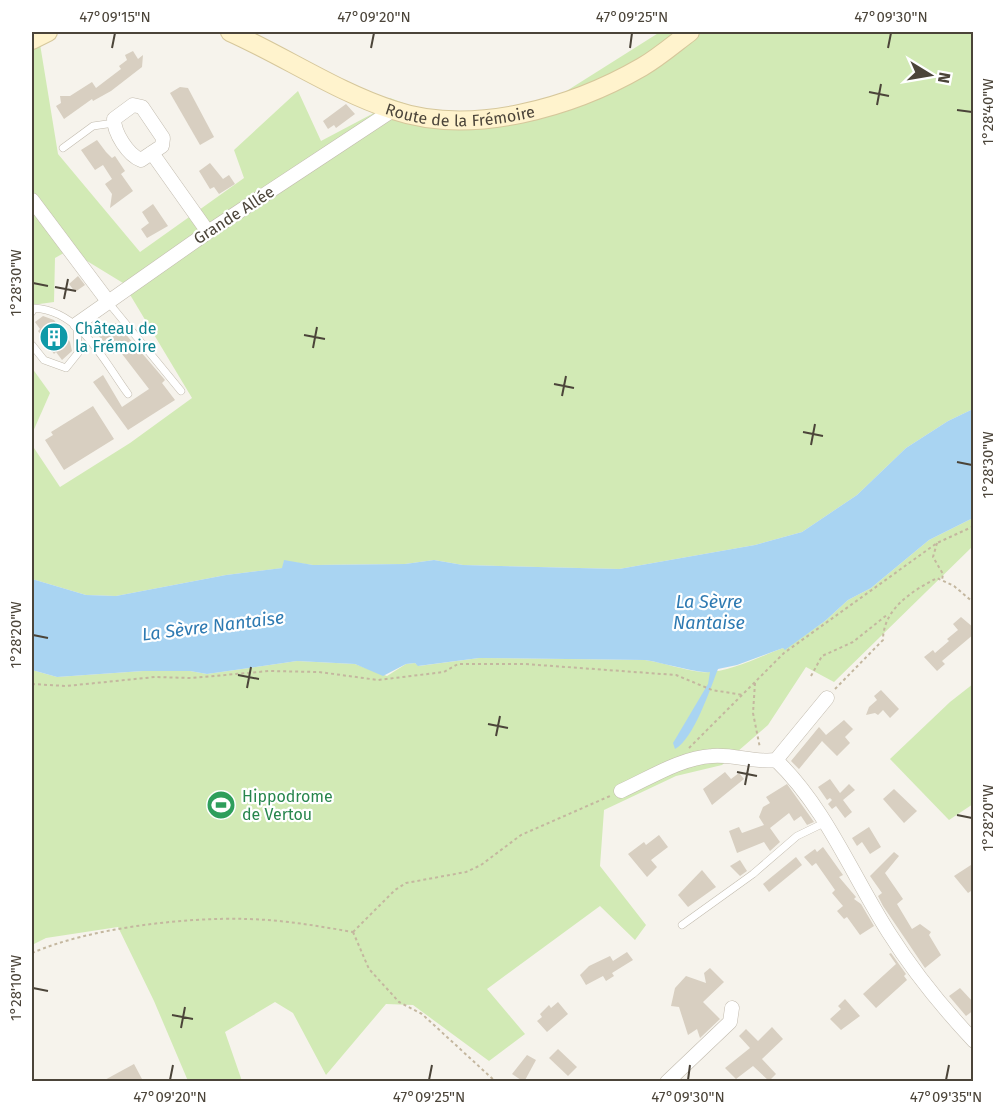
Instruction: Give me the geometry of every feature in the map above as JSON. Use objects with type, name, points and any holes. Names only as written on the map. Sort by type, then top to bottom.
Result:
[{"type":"street","points":[[32,40],[48,32]]},
{"type":"street","name":"Route de la Frémoire","points":[[230,32],[393,110],[448,119],[478,119],[539,108],[614,82],[644,66],[690,32]]},
{"type":"street","points":[[133,105],[142,107],[163,138],[162,146],[152,153],[141,160],[134,157],[114,128],[114,119],[133,105]]},
{"type":"street","name":"Grande Allée","points":[[77,324],[107,300],[393,110]]},
{"type":"street","points":[[152,153],[208,232]]},
{"type":"street","points":[[32,200],[107,300]]},
{"type":"street","points":[[621,791],[689,759],[713,756],[760,762],[776,760],[827,698]]},
{"type":"street","points":[[776,760],[792,775],[826,822],[889,934],[944,1009],[974,1041]]},
{"type":"street","points":[[668,1082],[730,1022],[732,1008]]},
{"type":"lane","points":[[63,148],[93,126],[114,123]]},
{"type":"lane","points":[[107,300],[181,391]]},
{"type":"lane","points":[[32,312],[34,308],[48,309],[77,324],[128,394]]},
{"type":"lane","points":[[32,345],[44,360],[66,368],[78,353],[77,324]]},
{"type":"lane","points":[[682,925],[753,874],[797,836],[826,822]]},
{"type":"path","points":[[685,752],[784,653],[937,543],[974,526]]},
{"type":"path","points":[[937,543],[933,557],[943,574],[942,580]]},
{"type":"path","points":[[811,676],[822,656],[853,642],[891,613],[915,590],[938,578],[974,603]]},
{"type":"path","points":[[827,698],[883,640],[883,626],[891,613]]},
{"type":"path","points":[[32,684],[66,686],[155,677],[192,678],[269,671],[319,672],[378,680],[444,672],[458,664],[525,664],[676,675],[712,690],[743,694]]},
{"type":"path","points":[[756,681],[753,712],[761,755]]},
{"type":"path","points":[[353,932],[395,890],[406,884],[466,872],[481,865],[521,835],[621,791]]},
{"type":"path","points":[[32,953],[49,945],[118,930],[190,922],[247,919],[297,922],[353,932]]},
{"type":"path","points":[[353,932],[369,969],[399,1002],[422,1014],[496,1082]]},
{"type":"green space","points":[[660,32],[973,32],[973,409],[948,421],[906,448],[857,495],[802,532],[755,545],[619,569],[463,565],[434,560],[405,564],[313,565],[284,561],[283,568],[226,575],[116,596],[86,595],[32,579],[32,445],[60,487],[130,443],[192,398],[123,283],[69,250],[55,258],[54,302],[32,305],[32,49],[40,44],[58,154],[140,252],[244,178],[234,150],[298,91],[321,141],[372,114],[390,98],[425,111],[484,112],[557,97]]},
{"type":"green space","points":[[32,368],[50,393],[32,434]]},
{"type":"green space","points":[[973,518],[973,546],[834,682],[806,667],[768,725],[722,765],[676,776],[604,810],[600,866],[646,925],[635,940],[600,906],[487,989],[525,1034],[489,1061],[413,1005],[386,1004],[326,1075],[293,1013],[275,1002],[225,1032],[242,1081],[188,1081],[154,1001],[118,927],[46,938],[32,945],[32,670],[57,677],[143,671],[190,671],[207,674],[297,661],[355,664],[387,676],[406,664],[415,663],[419,666],[479,658],[645,660],[701,672],[720,671],[785,649],[825,621],[848,600],[871,588],[929,540]]},
{"type":"green space","points":[[973,684],[973,804],[949,820],[890,759],[950,702]]},
{"type":"water","name":"La Sèvre Nantaise","points":[[973,409],[973,518],[929,540],[871,588],[848,600],[825,621],[785,650],[783,648],[737,665],[718,669],[695,725],[682,744],[675,749],[673,743],[708,684],[710,672],[645,660],[479,658],[418,666],[415,663],[406,664],[383,676],[355,664],[297,661],[207,674],[190,671],[143,671],[57,677],[32,670],[32,579],[86,595],[116,596],[226,575],[282,568],[284,560],[313,565],[405,564],[434,560],[463,565],[619,569],[755,545],[802,532],[857,495],[906,448],[948,421]]},
{"type":"building","points":[[133,51],[138,59],[143,55],[142,67],[111,91],[93,101],[92,99],[64,119],[56,106],[61,103],[60,96],[70,96],[92,82],[96,88],[121,69],[119,66],[127,60],[125,55]]},
{"type":"building","points":[[180,87],[188,88],[214,137],[200,145],[170,93]]},
{"type":"building","points":[[346,104],[355,114],[336,128],[334,125],[328,129],[323,121]]},
{"type":"building","points":[[97,140],[112,158],[115,156],[125,171],[121,174],[133,191],[110,208],[112,194],[105,184],[112,179],[103,165],[95,170],[81,150]]},
{"type":"building","points":[[210,163],[223,179],[229,175],[235,184],[219,194],[214,187],[210,189],[199,171]]},
{"type":"building","points":[[153,204],[168,226],[147,238],[141,229],[149,223],[142,212]]},
{"type":"building","points":[[78,276],[85,285],[75,292],[69,284]]},
{"type":"building","name":"Château de la Frémoire","points":[[43,316],[54,320],[70,342],[72,351],[62,360],[56,352],[54,354],[38,331],[40,329],[35,322]]},
{"type":"building","points":[[116,323],[165,380],[162,383],[175,400],[128,430],[93,382],[103,375],[122,407],[149,389],[119,350],[113,354],[99,336]]},
{"type":"building","points":[[93,406],[114,439],[64,470],[45,440],[53,435],[51,432]]},
{"type":"building","points":[[961,617],[974,628],[974,634],[942,661],[945,664],[937,671],[924,657],[933,650],[935,653],[949,641],[947,639],[958,630],[953,624]]},
{"type":"building","points":[[881,690],[899,709],[890,718],[883,710],[878,715],[875,713],[866,715],[869,707],[877,700],[874,696]]},
{"type":"building","points":[[844,720],[853,729],[845,737],[850,743],[837,756],[822,741],[799,769],[791,761],[819,727],[826,735]]},
{"type":"building","points":[[725,772],[731,779],[739,773],[744,779],[712,805],[703,789]]},
{"type":"building","points":[[830,779],[840,793],[849,784],[855,790],[843,800],[852,812],[845,818],[836,806],[832,809],[828,804],[832,800],[830,798],[827,800],[818,787]]},
{"type":"building","points":[[787,784],[814,822],[807,825],[801,816],[794,821],[789,813],[770,828],[780,842],[770,851],[764,842],[737,853],[729,831],[739,827],[742,833],[764,825],[759,817],[763,807],[770,803],[766,797]]},
{"type":"building","points":[[894,789],[917,811],[904,823],[883,799]]},
{"type":"building","points":[[869,827],[881,847],[870,854],[862,842],[857,846],[852,838]]},
{"type":"building","points":[[659,835],[668,847],[651,860],[657,867],[647,877],[628,854],[644,842],[646,845]]},
{"type":"building","points":[[823,847],[843,875],[839,877],[856,897],[854,899],[861,904],[874,926],[860,935],[847,917],[844,919],[837,911],[843,906],[832,893],[835,890],[816,863],[812,866],[804,857],[815,849],[817,852]]},
{"type":"building","points":[[894,852],[899,856],[885,873],[903,899],[897,904],[912,929],[920,924],[931,932],[929,935],[941,955],[925,968],[883,906],[878,896],[882,893],[870,876]]},
{"type":"building","points":[[796,857],[802,865],[769,892],[763,884]]},
{"type":"building","points":[[740,860],[747,871],[740,876],[730,866]]},
{"type":"building","points":[[974,863],[974,889],[968,893],[954,876]]},
{"type":"building","points":[[702,870],[716,887],[688,907],[678,895]]},
{"type":"building","points":[[627,952],[633,960],[612,973],[614,976],[606,981],[603,976],[586,985],[580,975],[589,966],[610,956],[613,961]]},
{"type":"building","points":[[891,953],[906,974],[904,976],[907,980],[876,1008],[863,994],[896,964],[889,954]]},
{"type":"building","points":[[710,968],[724,982],[703,1002],[720,1019],[700,1038],[697,1029],[688,1035],[679,1007],[671,1006],[675,988],[686,976],[706,983],[704,973]]},
{"type":"building","points":[[960,988],[974,1003],[974,1010],[966,1016],[949,996]]},
{"type":"building","points":[[845,999],[860,1016],[841,1030],[830,1019],[841,1009],[838,1006]]},
{"type":"building","points":[[558,1002],[568,1014],[547,1032],[537,1021],[549,1005],[551,1008]]},
{"type":"building","points":[[772,1027],[783,1039],[762,1059],[776,1074],[769,1081],[753,1066],[736,1079],[725,1068],[750,1048],[739,1036],[746,1029],[758,1041]]},
{"type":"building","points":[[558,1049],[577,1067],[568,1076],[549,1058]]},
{"type":"building","points":[[527,1055],[536,1060],[524,1082],[512,1074]]},
{"type":"building","points":[[134,1064],[142,1079],[137,1082],[101,1082]]},
{"type":"place","name":"Château de la Frémoire","points":[[54,337]]},
{"type":"place","name":"Hippodrome de Vertou","points":[[221,805]]}]
